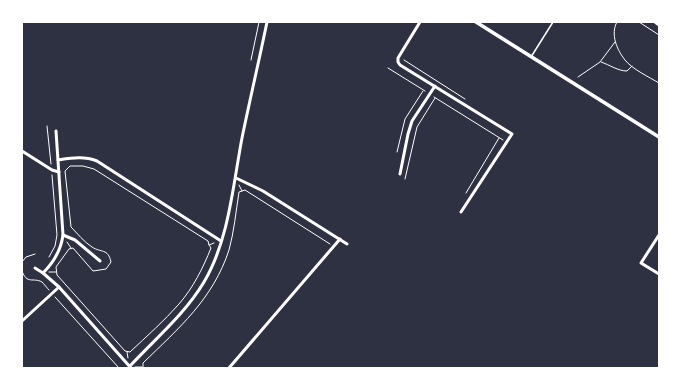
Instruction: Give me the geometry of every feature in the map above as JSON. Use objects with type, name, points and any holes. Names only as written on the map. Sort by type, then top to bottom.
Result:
[{"type":"street","points":[[35,268],[59,287],[131,367],[193,299],[205,281],[213,264],[221,241],[236,178],[242,140],[267,22]]},
{"type":"street","points":[[420,22],[398,58],[400,65],[512,134],[461,212]]},
{"type":"street","points":[[476,22],[659,136]]},
{"type":"street","points":[[655,22],[659,25]]},
{"type":"street","points":[[400,174],[412,121],[435,86]]},
{"type":"street","points":[[43,273],[56,258],[63,235],[56,131]]},
{"type":"street","points":[[22,151],[52,170],[59,172]]},
{"type":"street","points":[[58,160],[78,157],[89,158],[97,161],[221,241]]},
{"type":"street","points":[[236,178],[263,191],[347,244]]},
{"type":"street","points":[[63,235],[75,240],[100,261]]},
{"type":"street","points":[[659,235],[641,263],[659,274]]},
{"type":"street","points":[[229,368],[340,239]]},
{"type":"street","points":[[22,321],[59,287]]},
{"type":"lane","points":[[531,57],[553,22]]},
{"type":"path","points":[[251,60],[259,22]]},
{"type":"path","points":[[617,22],[614,27],[615,42],[626,61],[659,83]]},
{"type":"path","points":[[639,22],[659,35]]},
{"type":"path","points":[[578,77],[600,62],[615,42]]},
{"type":"path","points":[[398,58],[404,60],[464,99]]},
{"type":"path","points":[[600,62],[610,65],[620,71],[627,71],[632,66]]},
{"type":"path","points":[[388,68],[507,142]]},
{"type":"path","points":[[406,179],[417,127],[435,98]]},
{"type":"path","points":[[47,126],[57,235],[55,246],[48,257]]},
{"type":"path","points":[[466,193],[500,138]]},
{"type":"path","points":[[70,166],[83,166],[94,169],[208,241],[209,245],[211,248],[206,261],[194,284],[179,304],[130,352],[125,351],[57,275],[56,268],[69,249],[73,248],[93,271],[106,269],[111,262],[110,257],[106,252],[93,248],[70,227],[65,171],[70,166]]},
{"type":"path","points":[[143,368],[144,363],[194,313],[216,281],[229,249],[239,192],[245,190],[330,242],[333,247]]},
{"type":"path","points":[[209,245],[221,241]]},
{"type":"path","points":[[22,262],[26,257],[34,254]]},
{"type":"path","points":[[22,271],[28,280],[41,282],[119,368]]}]
